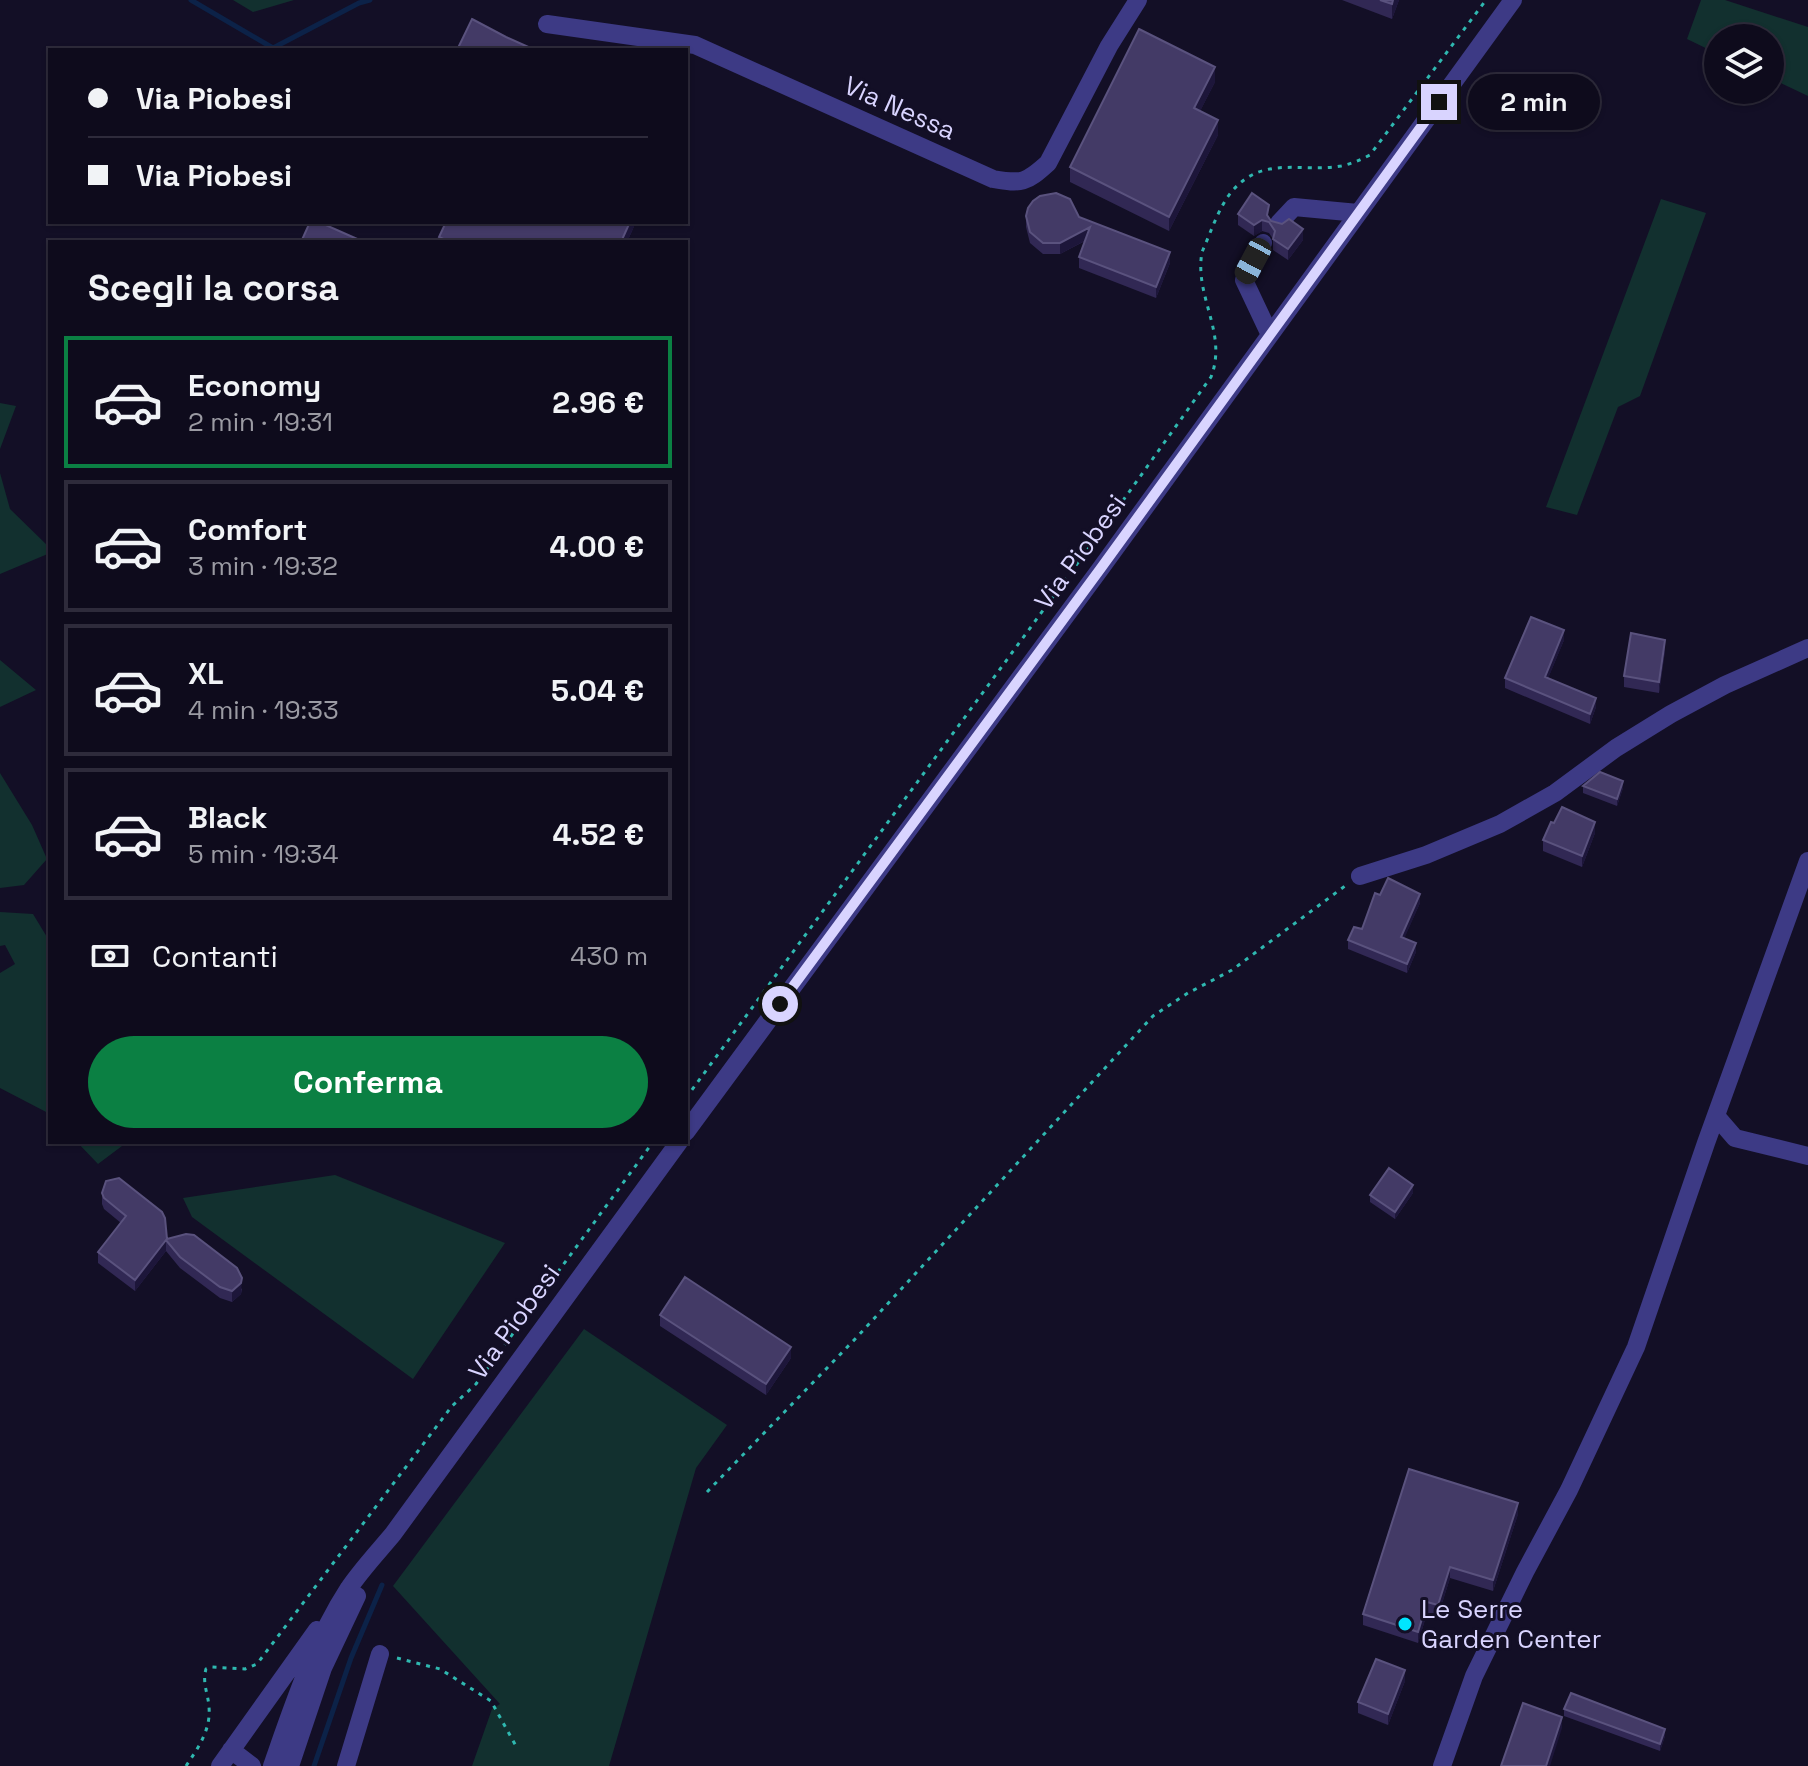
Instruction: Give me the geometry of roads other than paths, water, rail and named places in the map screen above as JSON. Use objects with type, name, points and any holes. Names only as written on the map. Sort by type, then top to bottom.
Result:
[{"type":"street","name":"Via Nessa","points":[[547,24],[695,45],[993,179],[1016,183],[1033,177],[1048,163],[1109,46],[1138,0]]},
{"type":"street","name":"Via Piobesi","points":[[688,1129],[1513,0]]},
{"type":"street","points":[[1279,223],[1294,207],[1358,213]]},
{"type":"street","points":[[1263,243],[1244,280],[1270,335]]},
{"type":"street","points":[[1360,876],[1426,855],[1500,824],[1555,793],[1616,748],[1671,714],[1725,685],[1808,648]]},
{"type":"street","points":[[1442,1766],[1474,1676],[1569,1490],[1636,1347],[1808,861]]},
{"type":"street","points":[[1716,1116],[1735,1138],[1808,1156]]},
{"type":"street","name":"Via Piobesi","points":[[393,1534],[678,1144]]},
{"type":"street","points":[[272,1766],[324,1632],[352,1584],[393,1534]]},
{"type":"street","points":[[290,1766],[323,1668],[357,1596],[393,1534]]},
{"type":"street","points":[[252,1766],[225,1758],[321,1625],[336,1610]]},
{"type":"street","points":[[346,1766],[380,1654]]},
{"type":"street","points":[[282,1766],[303,1705],[317,1686]]},
{"type":"waterway","points":[[191,0],[273,48],[370,0]]},
{"type":"waterway","points":[[314,1766],[351,1658],[382,1585]]},
{"type":"place","name":"Le Serre Garden Center","points":[[1405,1624]]}]
